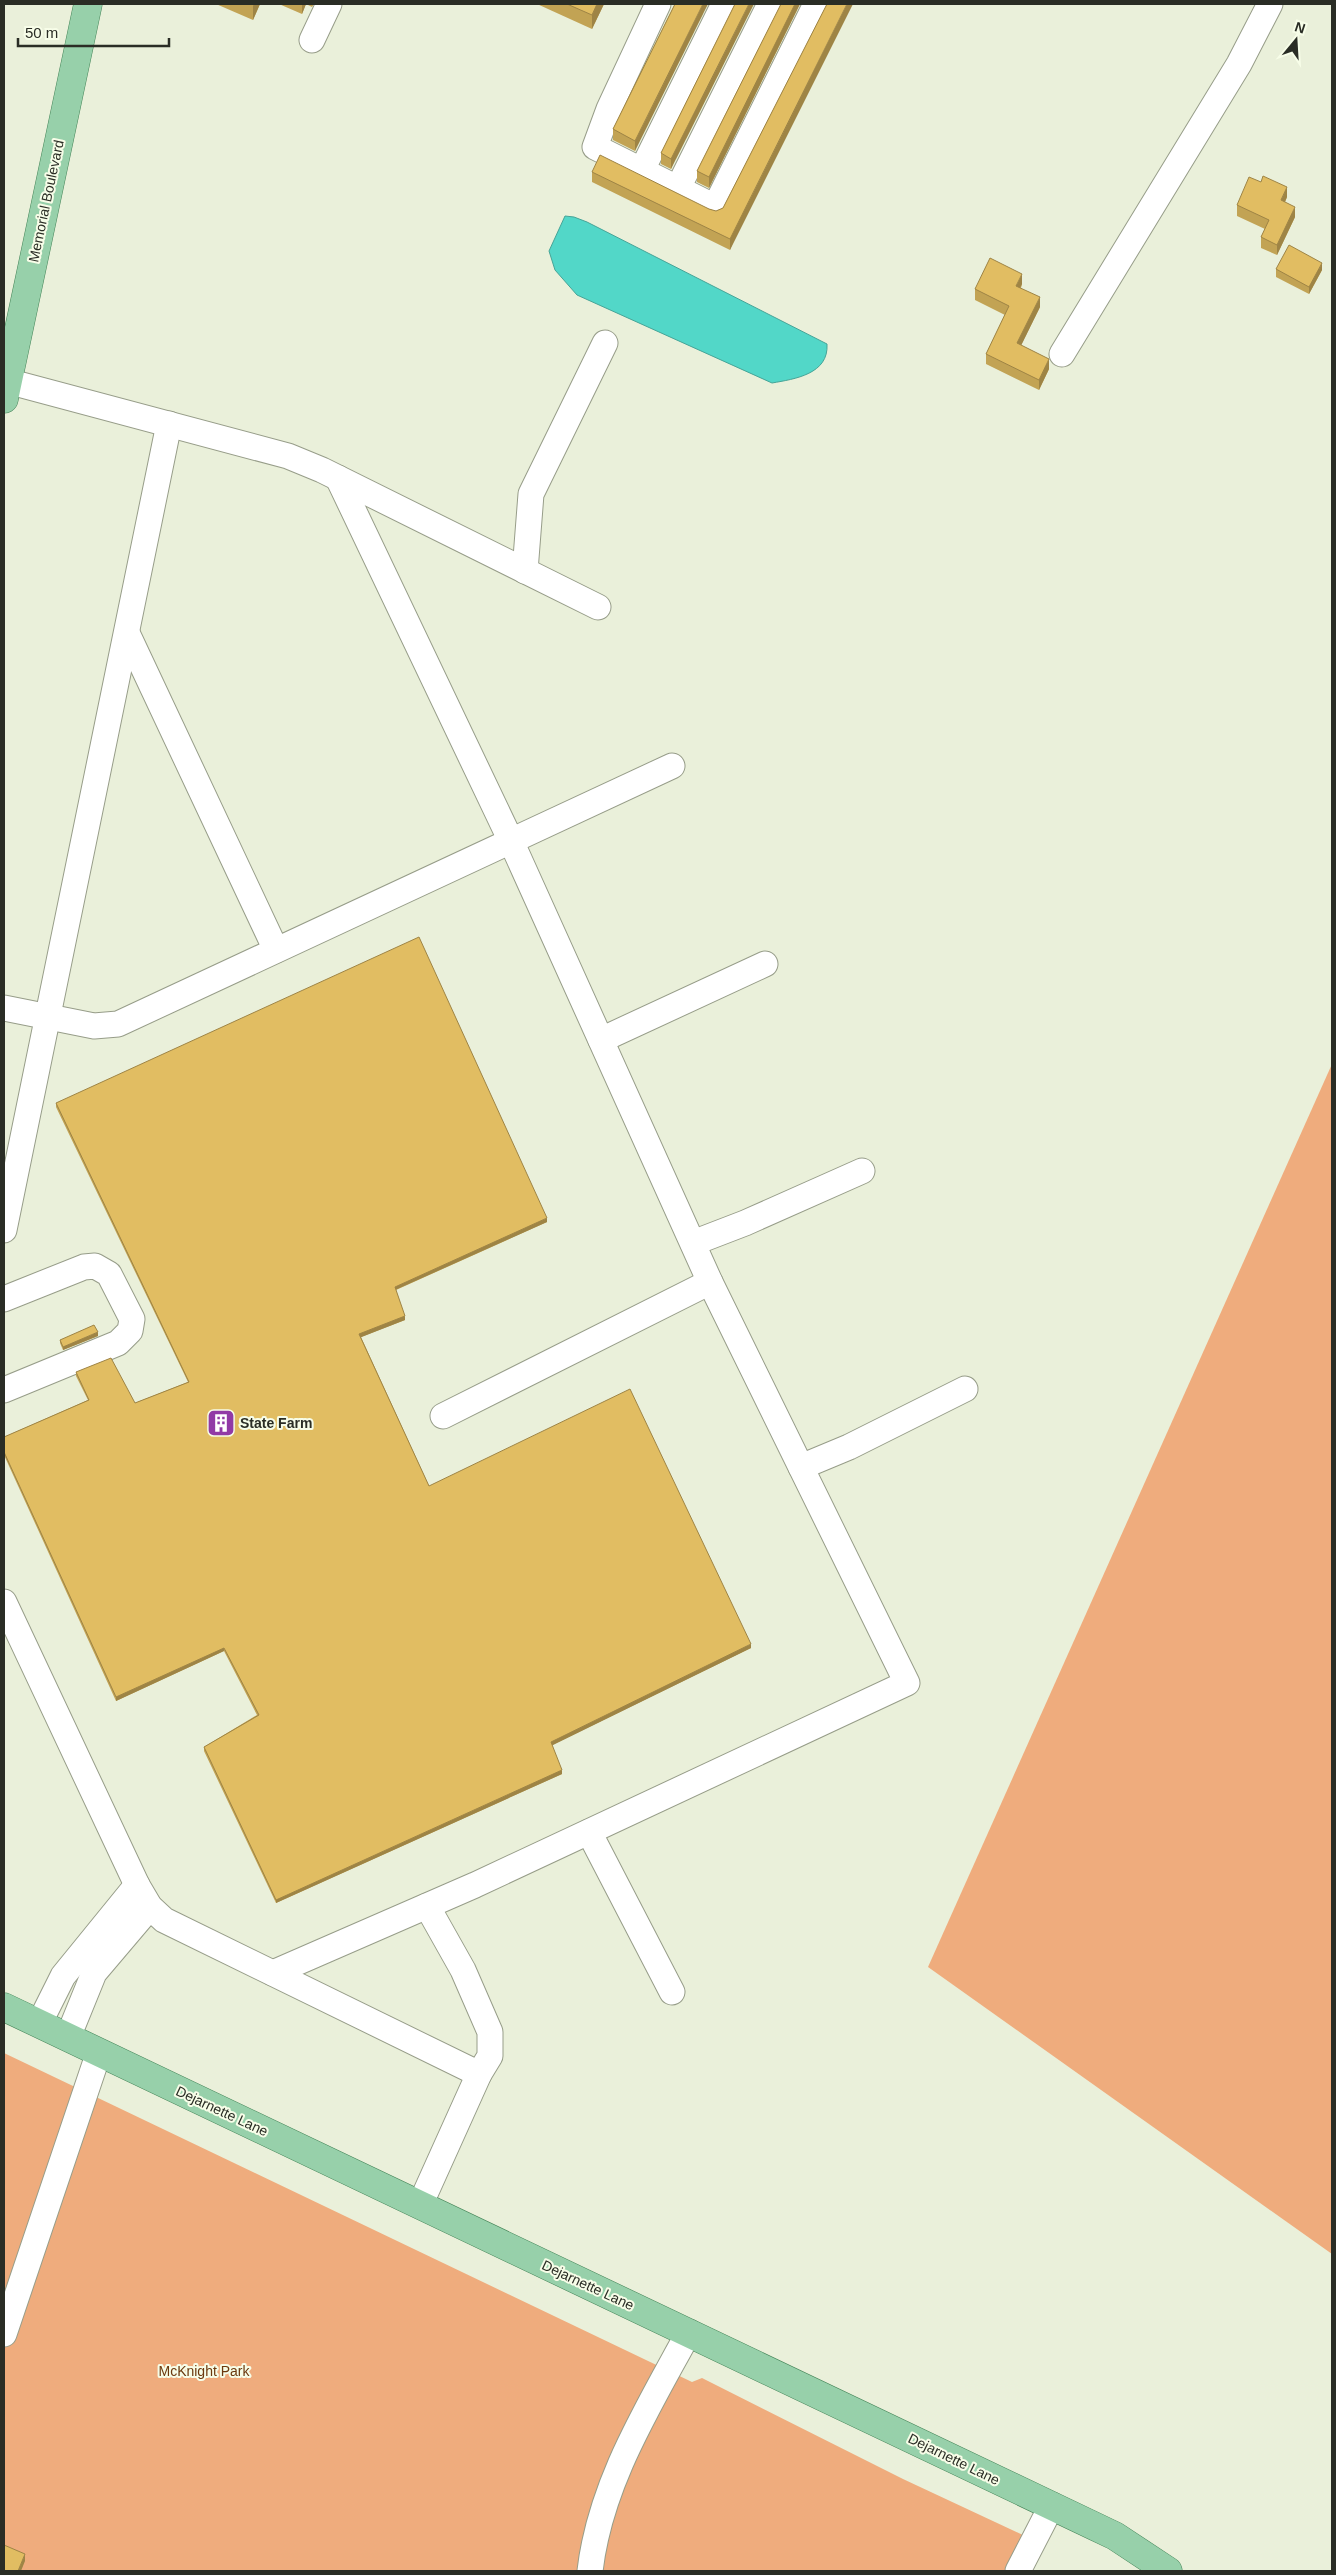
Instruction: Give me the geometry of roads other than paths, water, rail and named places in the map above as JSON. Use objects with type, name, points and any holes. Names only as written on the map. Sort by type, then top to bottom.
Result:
[{"type":"main road","name":"Memorial Boulevard","points":[[6,390],[88,4]]},
{"type":"main road","name":"Dejarnette Lane","points":[[4,2007],[1052,2505],[1115,2536],[1168,2571]]},
{"type":"lane","points":[[312,40],[330,4]]},
{"type":"lane","points":[[658,4],[609,109],[595,147],[715,207],[816,4]]},
{"type":"lane","points":[[642,170],[724,4]]},
{"type":"lane","points":[[678,188],[770,4]]},
{"type":"lane","points":[[1062,354],[1239,64],[1270,4]]},
{"type":"lane","points":[[525,571],[531,494],[605,342]]},
{"type":"lane","points":[[6,390],[169,424],[288,456],[338,478],[598,607]]},
{"type":"lane","points":[[4,1230],[49,1018],[169,424]]},
{"type":"lane","points":[[273,1973],[427,1906],[589,1832],[907,1683],[710,1282],[511,841],[338,478]]},
{"type":"lane","points":[[126,632],[276,950]]},
{"type":"lane","points":[[4,1008],[94,1026],[118,1024],[672,766]]},
{"type":"lane","points":[[601,1040],[765,964]]},
{"type":"lane","points":[[693,1243],[745,1223],[862,1171]]},
{"type":"lane","points":[[4,1299],[84,1267],[95,1266],[109,1274],[132,1319],[130,1332],[118,1343],[4,1390]]},
{"type":"lane","points":[[443,1416],[710,1282]]},
{"type":"lane","points":[[801,1467],[849,1447],[965,1389]]},
{"type":"lane","points":[[4,1602],[137,1885],[150,1907],[164,1920],[479,2074]]},
{"type":"lane","points":[[589,1832],[672,1992]]},
{"type":"lane","points":[[39,2024],[63,1976],[137,1885]]},
{"type":"lane","points":[[420,2205],[479,2074],[490,2056],[490,2032],[463,1970],[427,1906]]},
{"type":"lane","points":[[68,2038],[94,1973],[150,1907]]},
{"type":"lane","points":[[4,2334],[100,2052]]},
{"type":"lane","points":[[590,2571],[594,2539],[626,2448],[689,2332]]},
{"type":"lane","points":[[1018,2571],[1052,2505]]},
{"type":"water","points":[[565,216],[587,222],[827,344],[826,354],[822,362],[817,368],[800,377],[772,383],[577,295],[555,270],[549,251]]},
{"type":"place","name":"State Farm","points":[[221,1423]]},
{"type":"park label","name":"McKnight Park","points":[[204,2371]]}]
